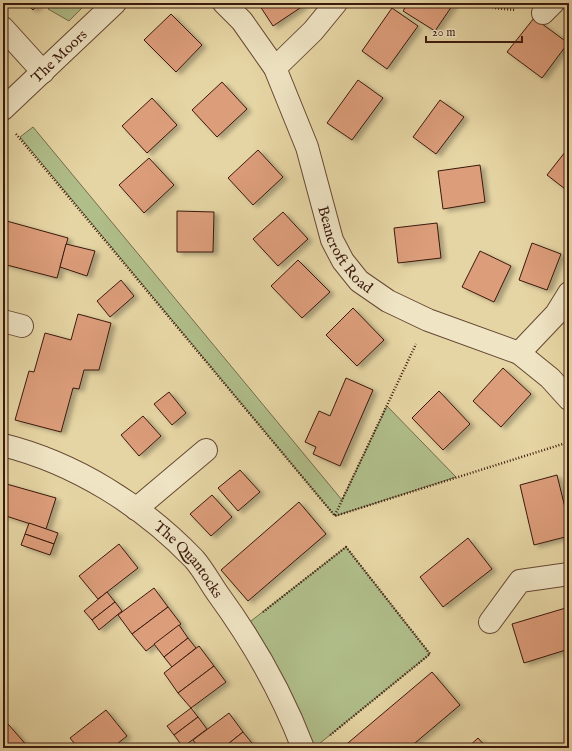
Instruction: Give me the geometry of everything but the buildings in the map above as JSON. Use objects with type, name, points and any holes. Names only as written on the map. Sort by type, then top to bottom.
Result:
[{"type":"street","name":"The Moors","points":[[3,109],[115,3]]},
{"type":"street","name":"Beancroft Road","points":[[224,3],[242,21],[275,68],[307,148],[332,240],[342,261],[359,281],[372,291],[428,320],[519,353],[550,378],[569,399]]},
{"type":"street","points":[[275,68],[313,31],[336,3]]},
{"type":"street","points":[[3,28],[43,72]]},
{"type":"street","points":[[519,353],[556,314],[569,293]]},
{"type":"street","name":"The Quantocks","points":[[3,446],[26,451],[68,468],[104,487],[136,509],[166,533],[194,560],[242,628],[277,690],[291,718],[303,748]]},
{"type":"street","points":[[136,509],[206,450]]},
{"type":"street","points":[[490,622],[520,581],[569,574]]},
{"type":"path","points":[[14,132],[335,516]]},
{"type":"path","points":[[335,516],[428,320]]},
{"type":"path","points":[[335,516],[569,442]]},
{"type":"path","points":[[242,628],[346,547],[430,654],[326,738]]},
{"type":"green space","points":[[55,3],[87,3],[69,21],[48,9]]},
{"type":"green space","points":[[33,127],[342,500],[387,406],[456,477],[335,516],[20,137]]},
{"type":"green space","points":[[346,547],[430,654],[314,748],[302,748],[242,628]]}]
